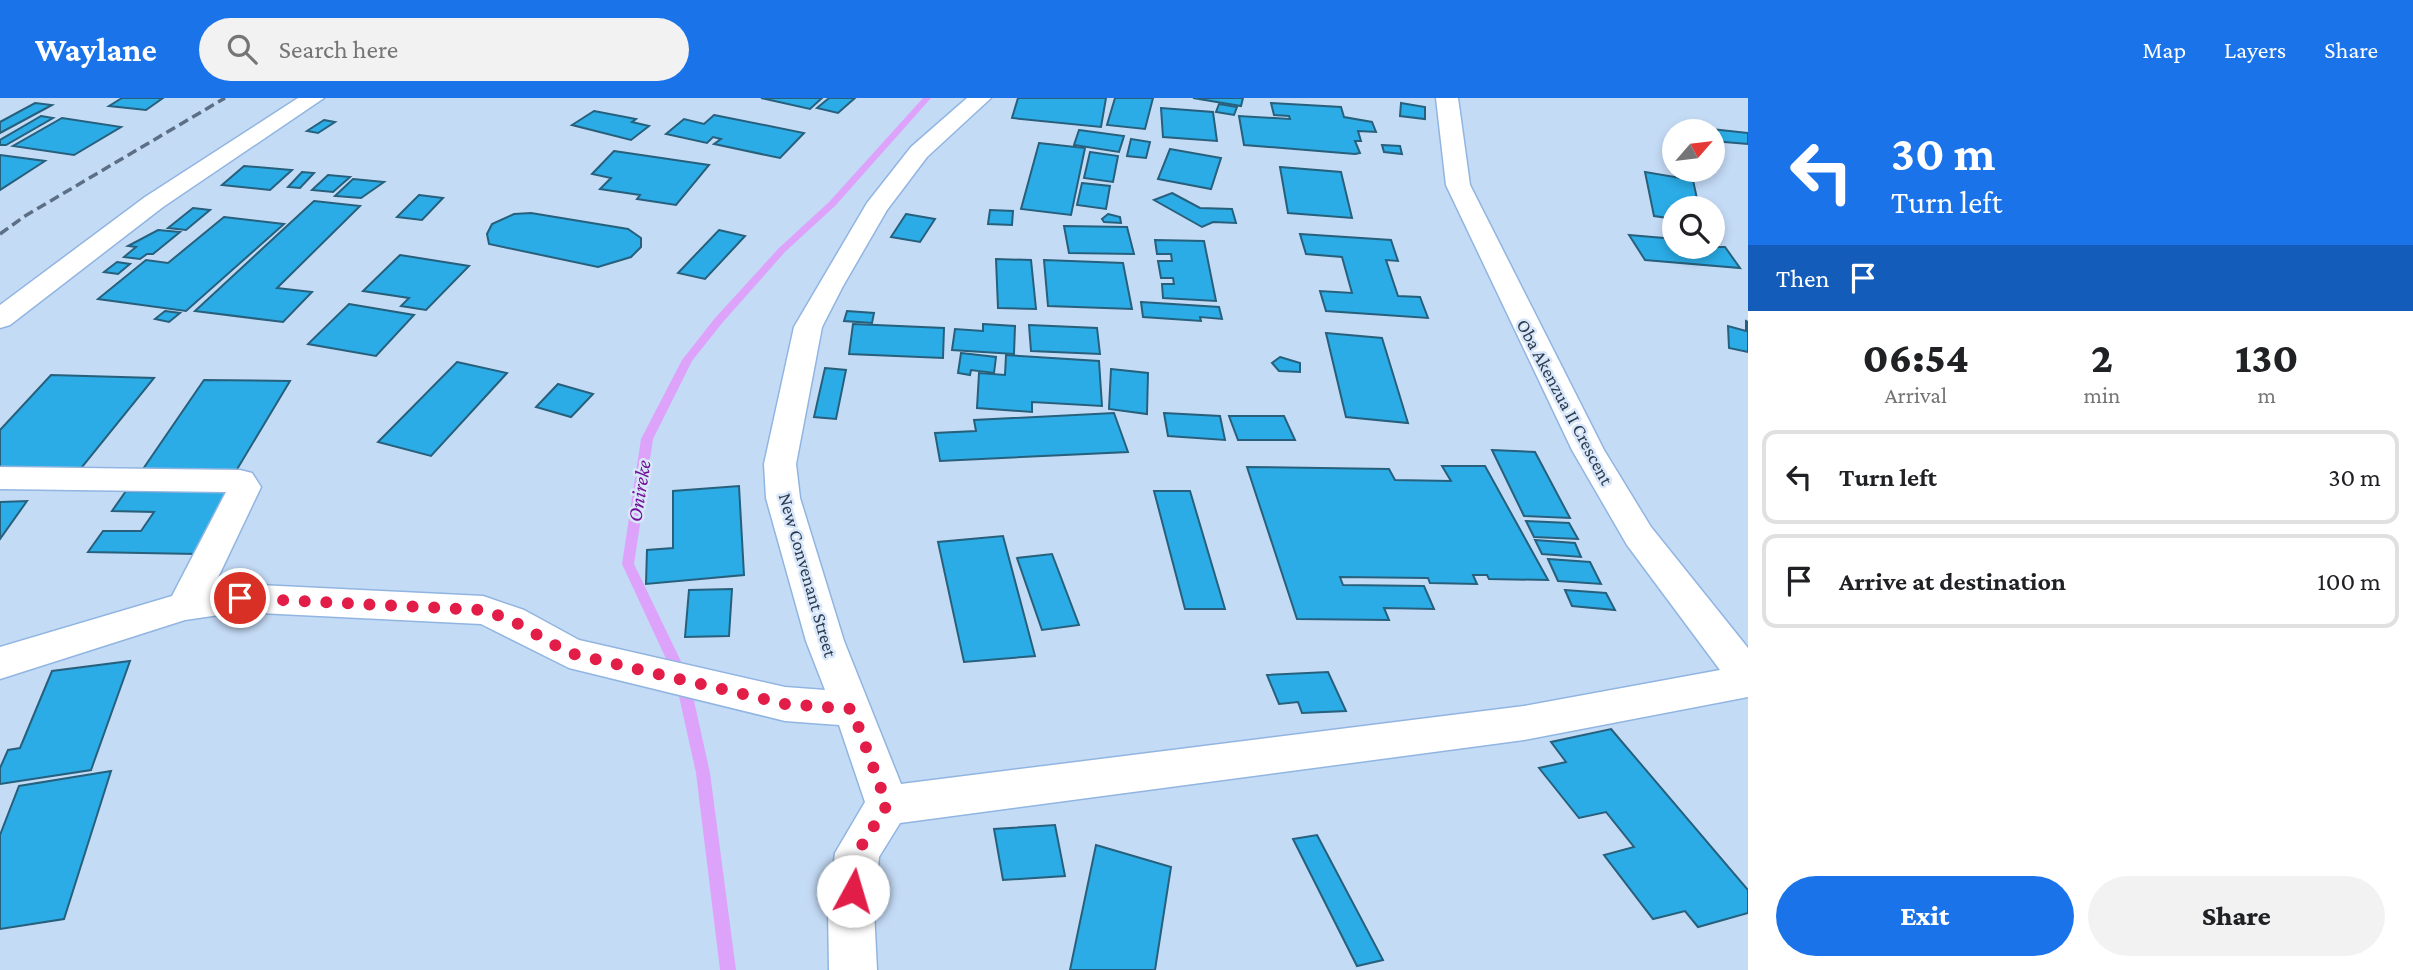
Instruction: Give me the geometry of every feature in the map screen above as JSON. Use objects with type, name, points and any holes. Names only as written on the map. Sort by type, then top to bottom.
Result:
[{"type":"street","points":[[0,319],[154,202],[313,98]]},
{"type":"street","name":"New Convenant Street","points":[[887,805],[825,642],[783,498],[780,464],[808,327],[876,208],[919,152],[980,98]]},
{"type":"street","name":"Oba Akenzua II Crescent","points":[[1447,98],[1458,185],[1588,450],[1639,536],[1748,678]]},
{"type":"street","points":[[0,478],[240,481],[244,487],[241,498],[185,606]]},
{"type":"street","points":[[0,663],[185,606],[240,598],[483,610],[511,620],[569,653],[785,704],[852,709]]},
{"type":"street","points":[[853,970],[851,910],[857,853],[887,805],[1524,723],[1748,678]]},
{"type":"building","points":[[122,98],[163,98],[146,110],[109,106]]},
{"type":"building","points":[[761,98],[822,98],[810,109]]},
{"type":"building","points":[[829,98],[855,98],[838,113],[817,108]]},
{"type":"building","points":[[1018,98],[1106,98],[1101,127],[1012,118]]},
{"type":"building","points":[[1115,98],[1153,98],[1145,129],[1107,125]]},
{"type":"building","points":[[1193,98],[1243,98],[1241,106]]},
{"type":"building","points":[[35,103],[52,105],[0,133],[0,122]]},
{"type":"building","points":[[1271,103],[1341,107],[1344,117],[1372,122],[1376,132],[1358,131],[1361,141],[1355,141],[1360,153],[1355,154],[1244,145],[1239,116],[1290,119],[1289,116],[1274,115]]},
{"type":"building","points":[[1401,103],[1425,107],[1425,119],[1400,116]]},
{"type":"building","points":[[1219,104],[1237,107],[1234,115],[1216,112]]},
{"type":"building","points":[[1161,108],[1213,112],[1217,141],[1163,137]]},
{"type":"building","points":[[594,111],[636,119],[632,122],[649,126],[631,140],[572,125]]},
{"type":"building","points":[[714,115],[804,133],[780,158],[714,144],[721,139],[713,137],[707,143],[666,134],[684,119],[704,124]]},
{"type":"building","points":[[41,116],[53,118],[6,145],[0,145],[0,140]]},
{"type":"building","points":[[62,118],[121,127],[74,155],[13,146]]},
{"type":"building","points":[[324,120],[335,122],[318,133],[307,131]]},
{"type":"building","points":[[1079,130],[1124,136],[1119,152],[1074,145]]},
{"type":"building","points":[[1726,131],[1748,133],[1748,144],[1726,142]]},
{"type":"building","points":[[1131,139],[1150,142],[1146,158],[1127,156]]},
{"type":"building","points":[[1039,143],[1085,148],[1071,215],[1021,209]]},
{"type":"building","points":[[1382,145],[1400,146],[1402,154],[1384,152]]},
{"type":"building","points":[[1170,149],[1221,158],[1211,189],[1158,179]]},
{"type":"building","points":[[614,151],[709,165],[676,205],[637,199],[640,195],[600,189],[611,178],[592,174]]},
{"type":"building","points":[[1090,152],[1118,156],[1113,182],[1084,178]]},
{"type":"building","points":[[0,155],[45,161],[0,190]]},
{"type":"building","points":[[244,166],[292,170],[270,190],[222,185]]},
{"type":"building","points":[[1280,167],[1341,172],[1352,218],[1288,213]]},
{"type":"building","points":[[302,172],[314,173],[300,188],[288,187]]},
{"type":"building","points":[[1645,172],[1662,175],[1662,182],[1693,182],[1696,196],[1662,196],[1662,217],[1654,216]]},
{"type":"building","points":[[328,175],[350,177],[333,192],[312,190]]},
{"type":"building","points":[[353,179],[384,182],[361,198],[335,196]]},
{"type":"building","points":[[1082,183],[1110,186],[1106,209],[1077,205]]},
{"type":"building","points":[[1172,193],[1200,208],[1232,209],[1236,223],[1213,222],[1202,227],[1154,200]]},
{"type":"building","points":[[419,195],[443,198],[422,220],[397,217]]},
{"type":"building","points":[[314,201],[360,206],[277,288],[312,292],[283,322],[195,311]]},
{"type":"building","points":[[193,208],[210,210],[186,230],[168,228]]},
{"type":"building","points":[[990,210],[1013,211],[1012,225],[988,224]]},
{"type":"building","points":[[531,213],[628,229],[641,238],[641,247],[631,257],[598,267],[489,244],[487,234],[492,224],[514,214]]},
{"type":"building","points":[[906,214],[935,219],[920,242],[891,237]]},
{"type":"building","points":[[1108,214],[1120,217],[1121,223],[1104,222],[1102,219]]},
{"type":"building","points":[[224,217],[284,224],[186,311],[98,299],[146,260],[168,263]]},
{"type":"building","points":[[1064,226],[1127,227],[1134,254],[1069,253]]},
{"type":"building","points":[[158,230],[180,232],[153,254],[147,254],[140,259],[124,257],[136,247],[128,246]]},
{"type":"building","points":[[719,230],[745,236],[705,279],[678,273]]},
{"type":"building","points":[[1300,234],[1391,240],[1398,261],[1386,260],[1398,296],[1420,297],[1428,318],[1326,311],[1320,291],[1352,293],[1342,257],[1306,254]]},
{"type":"building","points":[[1629,235],[1662,238],[1662,259],[1725,259],[1725,247],[1740,268],[1645,260]]},
{"type":"building","points":[[1155,240],[1204,241],[1216,301],[1163,298],[1162,284],[1174,284],[1173,278],[1161,278],[1158,261],[1172,261],[1171,254],[1157,254]]},
{"type":"building","points":[[400,255],[469,266],[426,310],[401,306],[409,298],[363,291]]},
{"type":"building","points":[[996,259],[1031,260],[1036,309],[998,308]]},
{"type":"building","points":[[1044,260],[1123,263],[1132,309],[1048,306]]},
{"type":"building","points":[[117,262],[130,264],[118,274],[104,272]]},
{"type":"building","points":[[1141,302],[1219,307],[1222,319],[1200,317],[1201,321],[1143,317]]},
{"type":"building","points":[[349,304],[414,315],[376,356],[308,344]]},
{"type":"building","points":[[165,311],[180,313],[169,322],[155,319]]},
{"type":"building","points":[[847,311],[874,313],[872,323],[844,321]]},
{"type":"building","points":[[1746,321],[1748,352],[1729,348],[1728,326],[1746,331]]},
{"type":"building","points":[[853,324],[944,328],[943,358],[849,354]]},
{"type":"building","points":[[983,324],[1015,326],[1014,354],[952,350],[955,329],[983,331]]},
{"type":"building","points":[[1029,325],[1097,328],[1100,354],[1031,351]]},
{"type":"building","points":[[1326,333],[1382,338],[1408,423],[1346,417]]},
{"type":"building","points":[[961,353],[996,357],[994,373],[971,370],[970,375],[958,373]]},
{"type":"building","points":[[1006,355],[1099,361],[1102,406],[1032,402],[1032,412],[977,408],[979,373],[1005,375]]},
{"type":"building","points":[[1280,357],[1300,363],[1300,372],[1279,371],[1272,363]]},
{"type":"building","points":[[457,362],[507,373],[431,456],[378,442]]},
{"type":"building","points":[[825,368],[846,370],[836,419],[814,417]]},
{"type":"building","points":[[1111,369],[1148,373],[1147,414],[1109,409]]},
{"type":"building","points":[[51,375],[154,378],[78,472],[0,469],[0,430]]},
{"type":"building","points":[[204,380],[290,381],[236,471],[143,469]]},
{"type":"building","points":[[558,384],[593,394],[571,417],[536,407]]},
{"type":"building","points":[[1114,413],[1128,452],[940,461],[935,433],[976,431],[974,420]]},
{"type":"building","points":[[1164,413],[1220,416],[1225,440],[1168,436]]},
{"type":"building","points":[[1229,416],[1284,416],[1295,440],[1238,440]]},
{"type":"building","points":[[1492,450],[1535,452],[1570,518],[1524,516]]},
{"type":"building","points":[[1442,466],[1485,466],[1548,580],[1489,579],[1487,575],[1473,575],[1477,584],[1430,583],[1428,578],[1340,577],[1343,585],[1424,586],[1434,609],[1384,608],[1389,620],[1297,619],[1247,467],[1389,469],[1395,480],[1451,481]]},
{"type":"building","points":[[739,486],[744,575],[646,584],[647,550],[673,548],[673,491]]},
{"type":"building","points":[[126,491],[233,492],[197,554],[88,552],[103,531],[141,531],[154,512],[112,511]]},
{"type":"building","points":[[1154,491],[1190,491],[1225,609],[1185,609]]},
{"type":"building","points":[[27,501],[0,539],[0,502]]},
{"type":"building","points":[[1526,521],[1569,523],[1578,539],[1534,537]]},
{"type":"building","points":[[1003,536],[1035,656],[964,662],[938,542]]},
{"type":"building","points":[[1535,540],[1575,543],[1581,557],[1542,554]]},
{"type":"building","points":[[1052,554],[1079,625],[1042,630],[1017,558]]},
{"type":"building","points":[[1548,559],[1590,562],[1601,584],[1558,581]]},
{"type":"building","points":[[732,589],[729,636],[685,637],[689,590]]},
{"type":"building","points":[[1565,590],[1606,593],[1615,610],[1572,606]]},
{"type":"building","points":[[130,661],[91,770],[0,784],[0,768],[8,750],[20,748],[52,671]]},
{"type":"building","points":[[1328,672],[1346,711],[1302,713],[1298,702],[1279,704],[1267,675]]},
{"type":"building","points":[[1611,729],[1748,890],[1748,913],[1698,927],[1685,911],[1653,919],[1604,855],[1634,847],[1606,812],[1579,818],[1539,768],[1566,762],[1551,742]]},
{"type":"building","points":[[111,771],[64,919],[0,929],[0,835],[19,786]]},
{"type":"building","points":[[1055,825],[1065,876],[1003,880],[994,829]]},
{"type":"building","points":[[1317,835],[1383,960],[1357,966],[1293,839]]},
{"type":"building","points":[[1096,845],[1171,867],[1155,970],[1070,970]]},
{"type":"waterway","name":"Onireke","points":[[728,970],[703,773],[682,678],[628,564],[647,439],[687,360],[719,320],[782,250],[832,204],[927,98]]},
{"type":"railway","points":[[0,234],[25,216],[225,98]]},
{"type":"route","points":[[240,598],[483,610],[511,620],[569,653],[785,704],[852,709],[887,805],[857,853],[853,891]]}]
